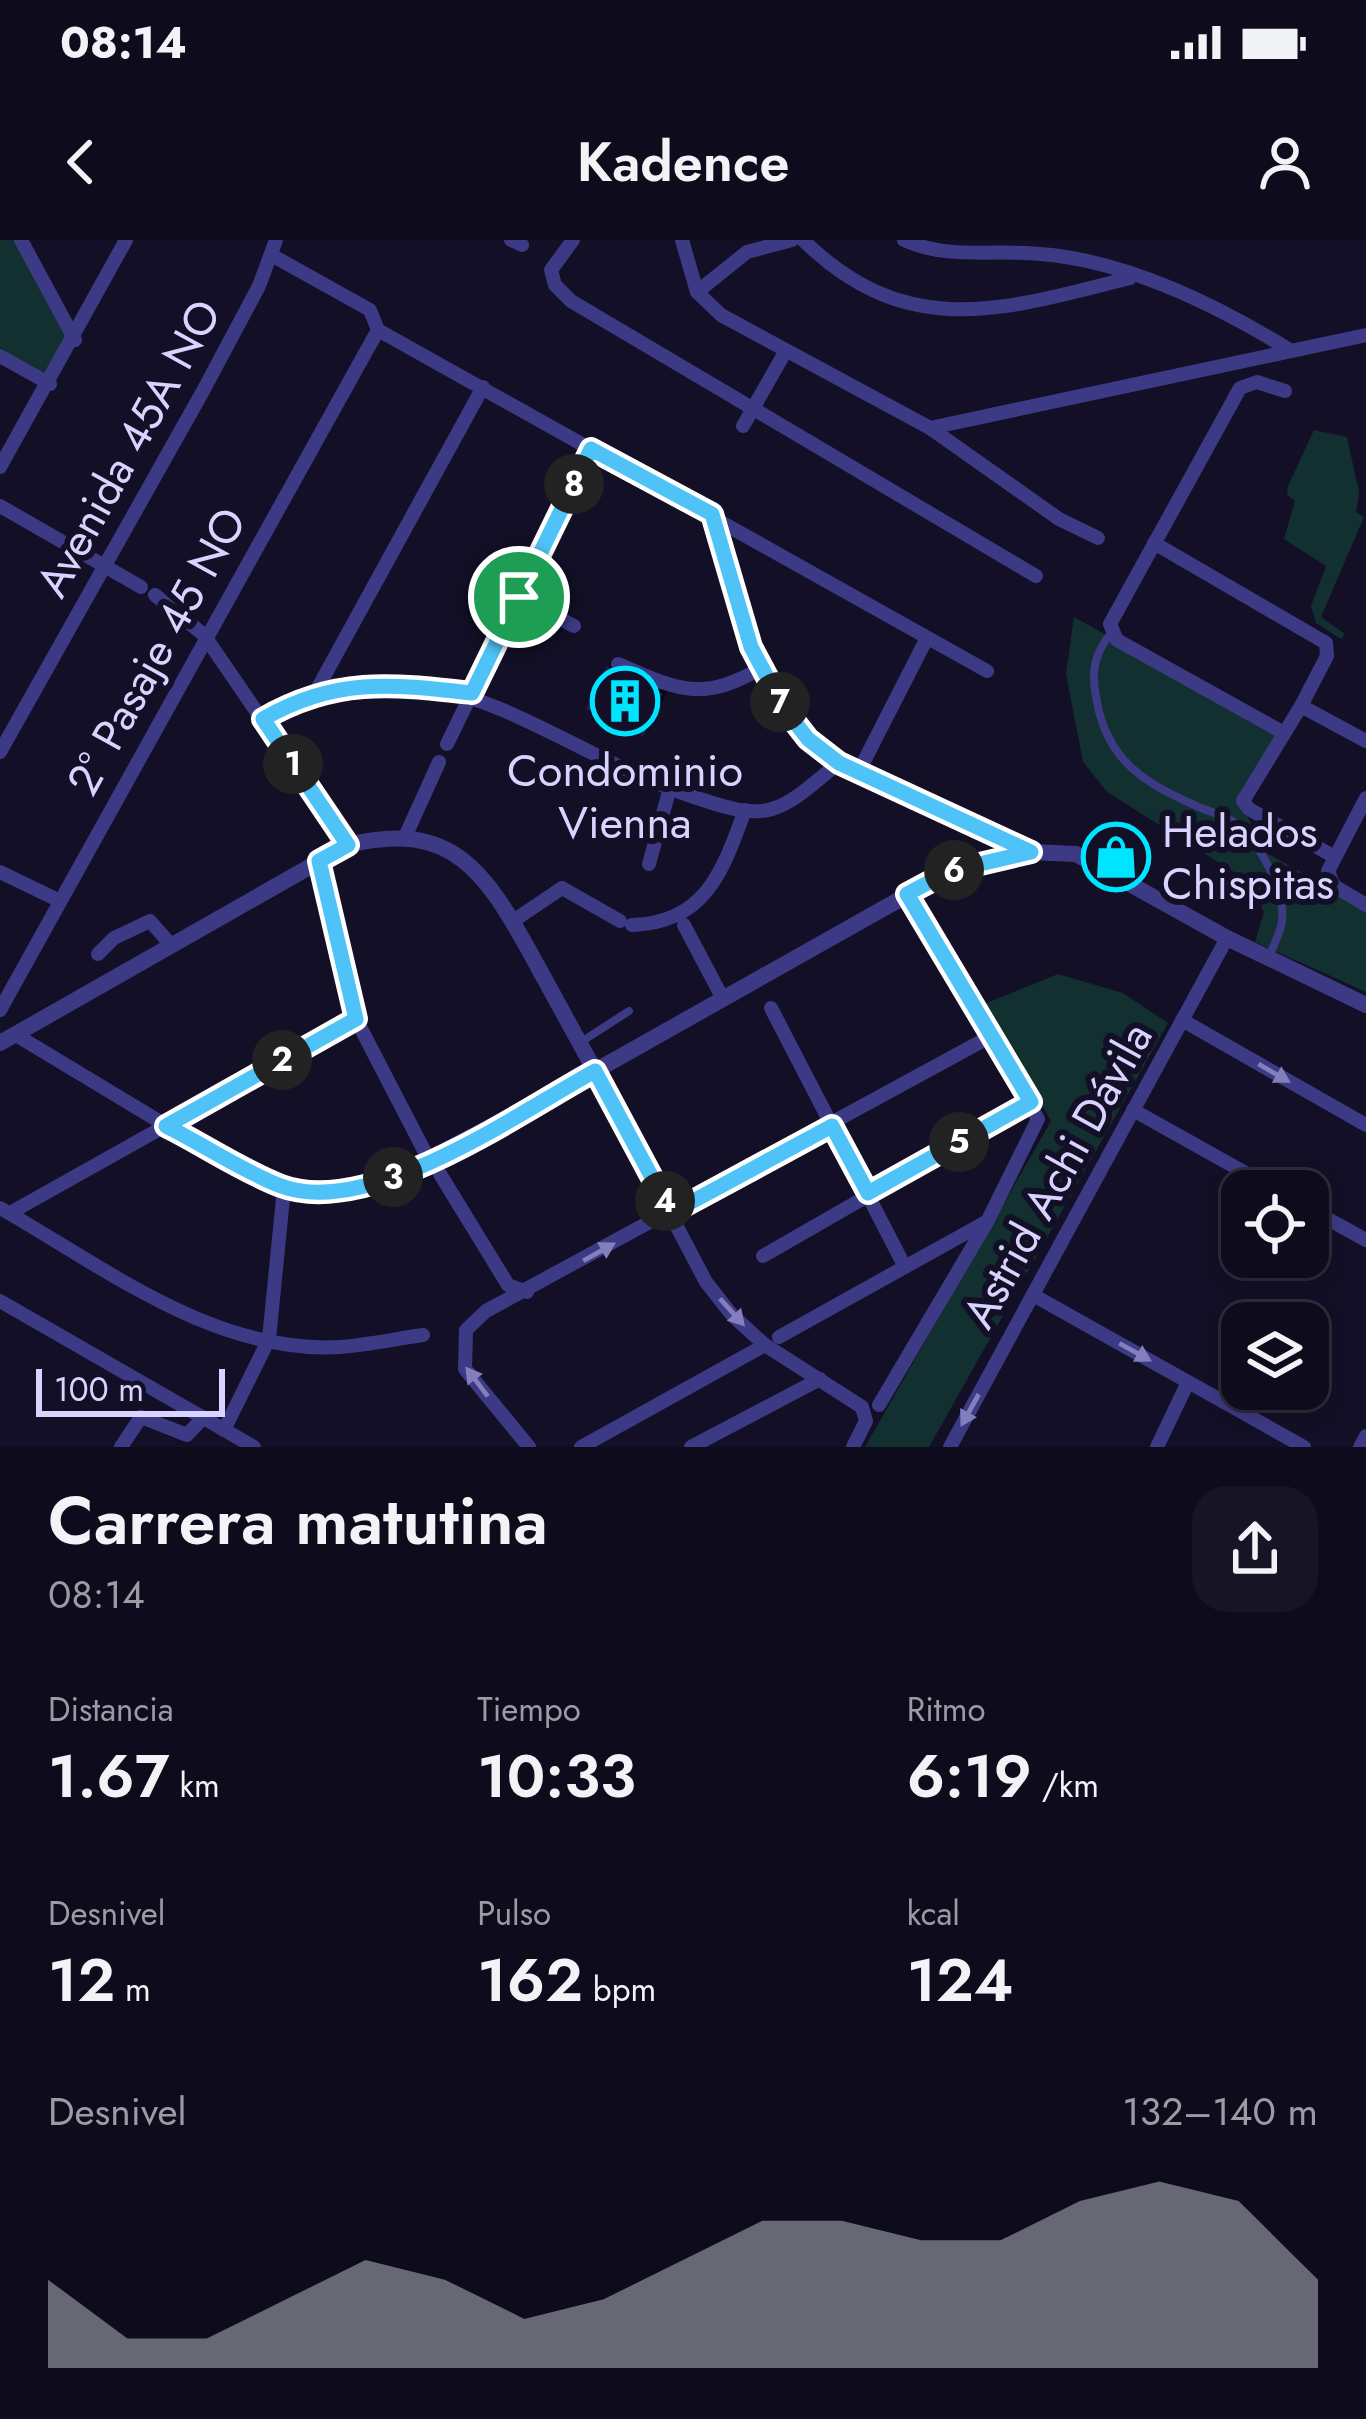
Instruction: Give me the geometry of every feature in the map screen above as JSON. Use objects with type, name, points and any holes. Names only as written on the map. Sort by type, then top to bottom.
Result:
[{"type":"street","points":[[22,240],[75,340]]},
{"type":"street","points":[[0,467],[75,340],[126,240]]},
{"type":"street","points":[[573,240],[551,270],[555,285],[571,302],[1036,576]]},
{"type":"street","points":[[682,240],[698,292],[721,316],[930,428],[1059,519],[1098,538]]},
{"type":"street","points":[[698,292],[747,252],[792,240]]},
{"type":"street","points":[[802,240],[870,291],[949,313],[1135,277]]},
{"type":"street","points":[[904,240],[956,253],[1043,254],[1135,277],[1225,310],[1288,349]]},
{"type":"street","points":[[275,248],[370,310],[379,330],[987,671]]},
{"type":"street","name":"Avenida 45A NO","points":[[0,752],[275,248]]},
{"type":"street","name":"2° Pasaje 45 NO","points":[[0,1010],[204,635],[379,330]]},
{"type":"street","points":[[930,428],[1366,335]]},
{"type":"street","points":[[743,425],[784,353]]},
{"type":"street","points":[[0,356],[50,384]]},
{"type":"street","points":[[1284,733],[1111,633],[1110,624],[1240,388],[1257,382],[1285,391]]},
{"type":"street","points":[[314,692],[483,387]]},
{"type":"street","points":[[447,744],[591,449]]},
{"type":"street","points":[[0,506],[148,591],[204,635],[348,845]]},
{"type":"street","points":[[712,514],[733,601],[794,723],[839,763],[1031,852]]},
{"type":"street","points":[[1154,543],[1326,643],[1328,656],[1244,805],[1333,856]]},
{"type":"street","points":[[519,597],[574,626]]},
{"type":"street","points":[[859,770],[927,638]]},
{"type":"street","points":[[618,664],[680,691],[725,686],[763,667]]},
{"type":"street","points":[[263,719],[314,692],[368,686],[472,693],[670,788],[745,810],[776,808],[839,763]]},
{"type":"street","points":[[1301,706],[1366,741]]},
{"type":"street","points":[[404,837],[439,761]]},
{"type":"street","points":[[650,864],[670,788]]},
{"type":"street","points":[[1366,798],[1328,871],[1334,886],[1366,905]]},
{"type":"street","points":[[513,921],[562,889],[626,923],[665,921],[696,907],[720,877],[745,810]]},
{"type":"street","points":[[8,1039],[348,845],[404,837],[439,845],[469,862],[494,887],[706,1282],[820,1379],[873,1410]]},
{"type":"street","points":[[8,1039],[284,1187],[328,1192],[377,1185],[595,1071],[950,871],[1031,852],[1076,854],[1227,938],[1366,1005]]},
{"type":"street","points":[[319,861],[356,1019],[429,1160]]},
{"type":"street","points":[[0,872],[60,901]]},
{"type":"street","points":[[853,1447],[987,1222],[1038,1119],[907,894]]},
{"type":"street","points":[[98,954],[114,938],[150,921],[172,946]]},
{"type":"street","points":[[684,925],[722,997]]},
{"type":"street","name":"Astrid Achi Dávila","points":[[950,1447],[1227,938]]},
{"type":"street","points":[[771,1008],[905,1267]]},
{"type":"street","points":[[5,1211],[356,1019]]},
{"type":"street","points":[[1182,1020],[1366,1125]]},
{"type":"street","points":[[530,1447],[465,1370],[466,1330],[486,1311],[993,1035]]},
{"type":"street","points":[[763,1256],[1031,1102]]},
{"type":"street","points":[[1133,1110],[1240,1170]]},
{"type":"street","points":[[440,1174],[508,1285],[527,1292]]},
{"type":"street","points":[[224,1430],[269,1340],[284,1187]]},
{"type":"street","points":[[5,1211],[179,1311],[252,1339],[337,1347],[423,1334]]},
{"type":"street","points":[[1329,1220],[1366,1240]]},
{"type":"street","points":[[581,1447],[987,1222]]},
{"type":"street","points":[[1033,1294],[1304,1447]]},
{"type":"street","points":[[0,1301],[254,1447]]},
{"type":"street","points":[[691,1447],[820,1379]]},
{"type":"street","points":[[1157,1447],[1188,1382]]},
{"type":"street","points":[[121,1447],[141,1417],[187,1435],[203,1418]]},
{"type":"street","points":[[1360,1447],[1366,1436]]},
{"type":"lane","points":[[1111,633],[1098,649],[1093,671],[1108,741],[1137,775],[1234,822],[1250,841],[1276,881],[1282,920],[1269,958]]},
{"type":"lane","points":[[580,1042],[629,1011]]},
{"type":"green space","points":[[0,240],[15,240],[69,339],[48,376],[0,348]]},
{"type":"green space","points":[[1314,430],[1347,437],[1359,492],[1356,512],[1364,517],[1321,617],[1345,634],[1341,639],[1316,623],[1311,606],[1326,566],[1284,539],[1295,501],[1287,495],[1288,486]]},
{"type":"green space","points":[[1074,617],[1284,733],[1244,806],[1261,850],[1366,907],[1366,992],[1255,942],[1264,912],[1250,882],[1107,792],[1083,762],[1066,674]]},
{"type":"green space","points":[[1058,974],[1123,993],[1168,1023],[929,1447],[865,1447],[1051,1121],[984,1004]]},
{"type":"building","name":"Condominio Vienna","points":[[606,666],[663,694],[643,736],[586,709]]},
{"type":"place","name":"Condominio Vienna","points":[[625,701]]},
{"type":"place","name":"Helados Chispitas","points":[[1116,857]]},
{"type":"route","points":[[591,449],[712,514],[733,601],[751,647],[783,707],[808,739],[839,763],[1031,852],[950,871],[907,894],[1031,1102],[868,1193],[832,1126],[671,1213],[595,1071],[377,1185],[328,1192],[284,1187],[166,1126],[356,1019],[319,861],[348,845],[263,719],[330,688],[420,687],[472,693],[519,597],[591,449]]}]
